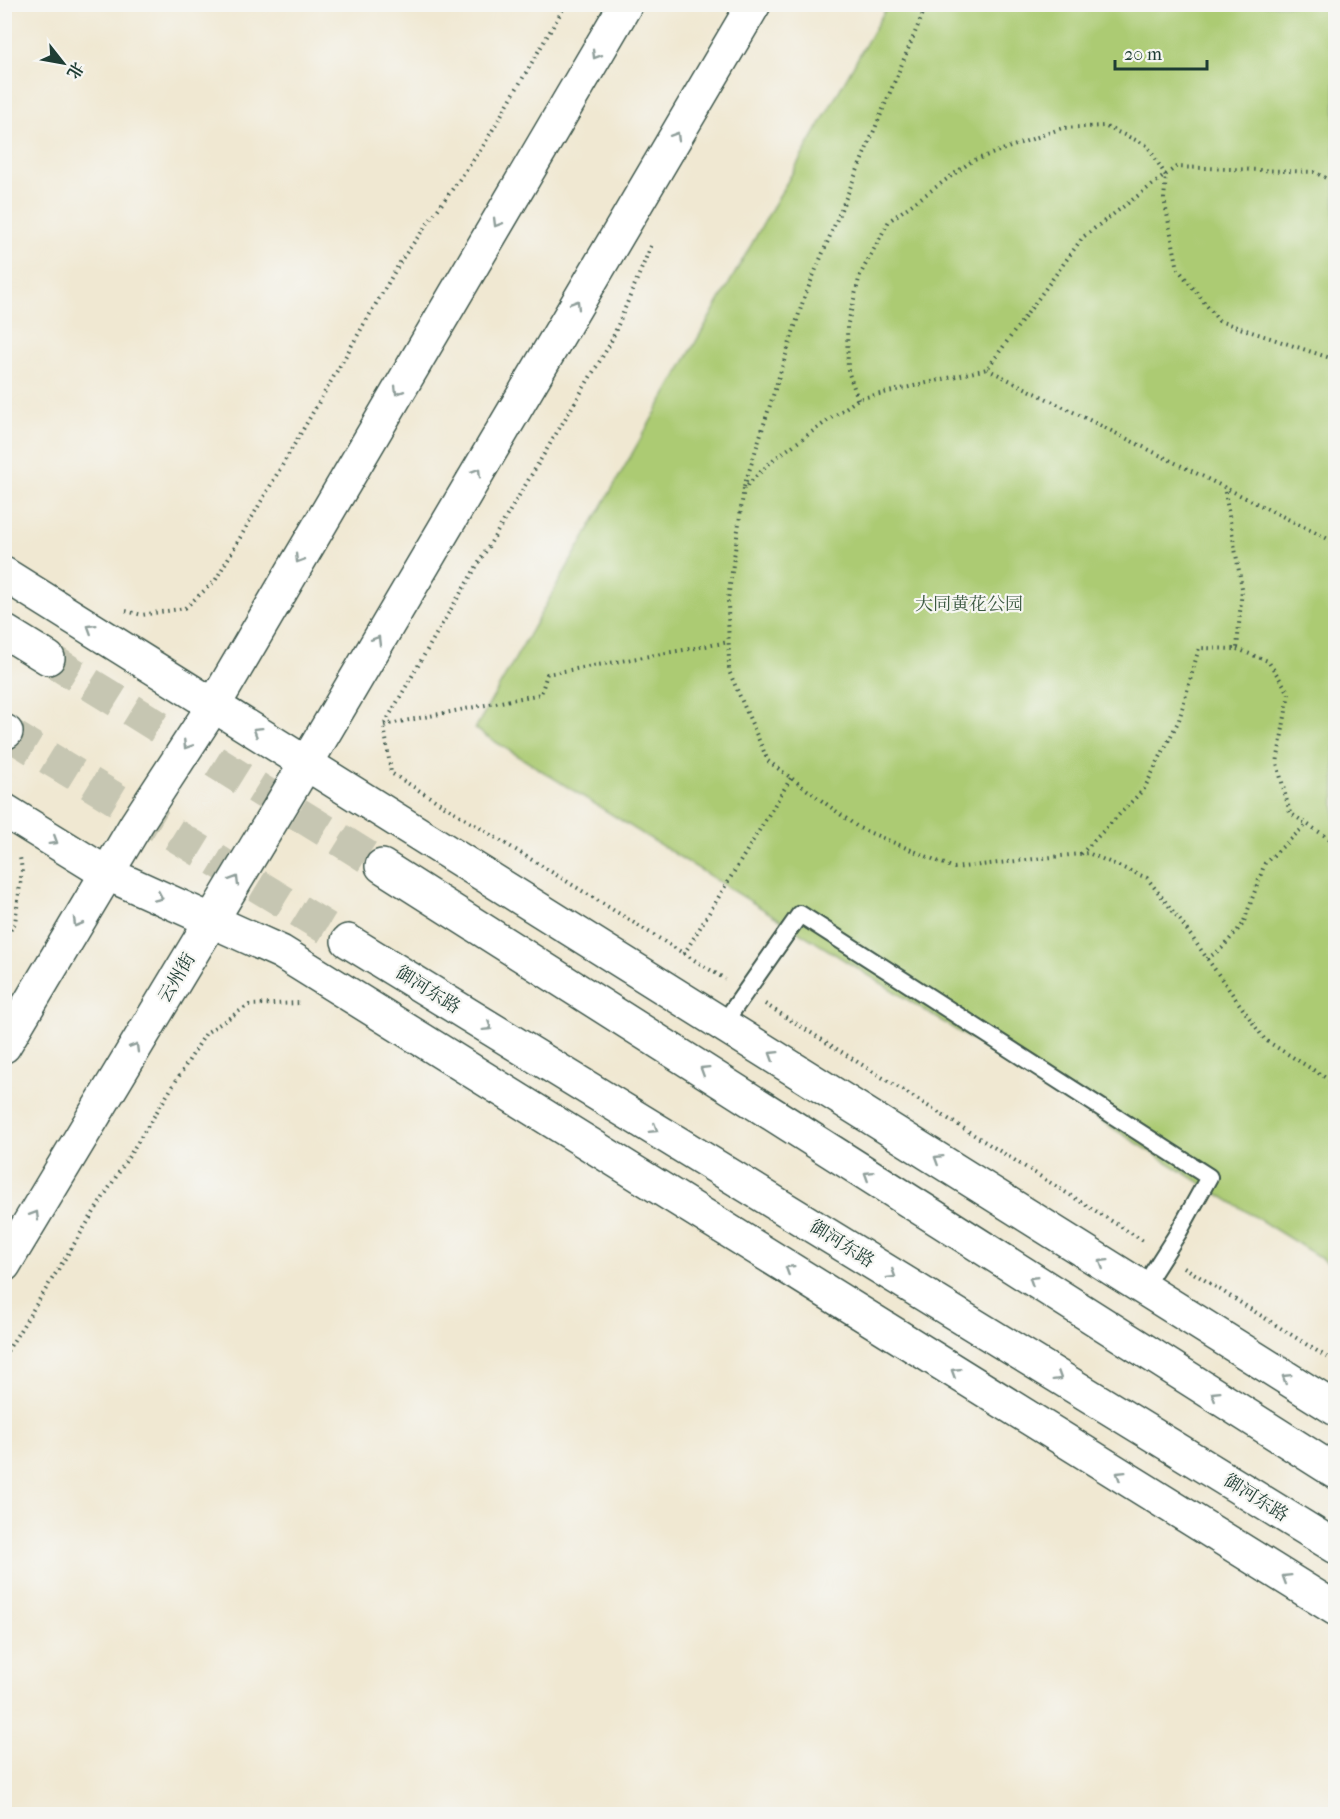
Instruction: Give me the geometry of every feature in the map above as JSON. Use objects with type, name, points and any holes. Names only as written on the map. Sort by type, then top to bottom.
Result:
[{"type":"main road","points":[[4,1046],[106,873],[214,705],[626,4]]},
{"type":"main road","name":"云州街","points":[[4,1265],[307,762],[754,4]]},
{"type":"main road","points":[[4,574],[1335,1409]]},
{"type":"main road","points":[[4,631],[48,658]]},
{"type":"main road","points":[[4,810],[106,873],[281,952],[1335,1609]]},
{"type":"main road","points":[[382,866],[1335,1472]]},
{"type":"main road","name":"御河东路","points":[[348,941],[1335,1547]]},
{"type":"lane","points":[[723,1024],[800,914],[1209,1177],[1178,1233],[1143,1288]]},
{"type":"path","points":[[185,608],[215,580],[402,259],[482,148],[566,4]]},
{"type":"path","points":[[927,4],[804,298],[744,488],[728,599],[729,672],[768,761],[858,828],[954,868],[1088,853],[1147,878],[1265,1040],[1335,1084]]},
{"type":"path","points":[[858,399],[848,371],[847,327],[860,275],[889,221],[972,161],[1062,128],[1104,126],[1147,144],[1166,176],[1164,199],[1178,269],[1219,321],[1335,360]]},
{"type":"path","points":[[987,369],[1083,237],[1176,168],[1314,172],[1335,183]]},
{"type":"path","points":[[656,236],[610,344],[384,725],[390,773],[746,992],[1335,1363]]},
{"type":"path","points":[[744,488],[774,459],[858,399],[987,369],[1335,543]]},
{"type":"path","points":[[1224,488],[1242,588],[1237,649]]},
{"type":"path","points":[[384,725],[541,694],[547,674],[729,642]]},
{"type":"path","points":[[1081,854],[1144,789],[1179,720],[1199,648],[1237,649],[1268,661],[1289,693],[1277,763],[1290,813],[1335,843]]},
{"type":"path","points":[[684,954],[791,778]]},
{"type":"path","points":[[1207,959],[1222,948],[1243,924],[1265,862],[1307,824]]},
{"type":"path","points":[[4,940],[15,923],[22,870]]},
{"type":"path","points":[[4,1356],[206,1033],[249,1005],[303,1003]]},
{"type":"green space","name":"大同黄花公园","points":[[888,5],[1335,5],[1335,1267],[475,729]]},
{"type":"tunnel","points":[[48,658],[382,866]]},
{"type":"tunnel","points":[[6,732],[348,941]]}]
